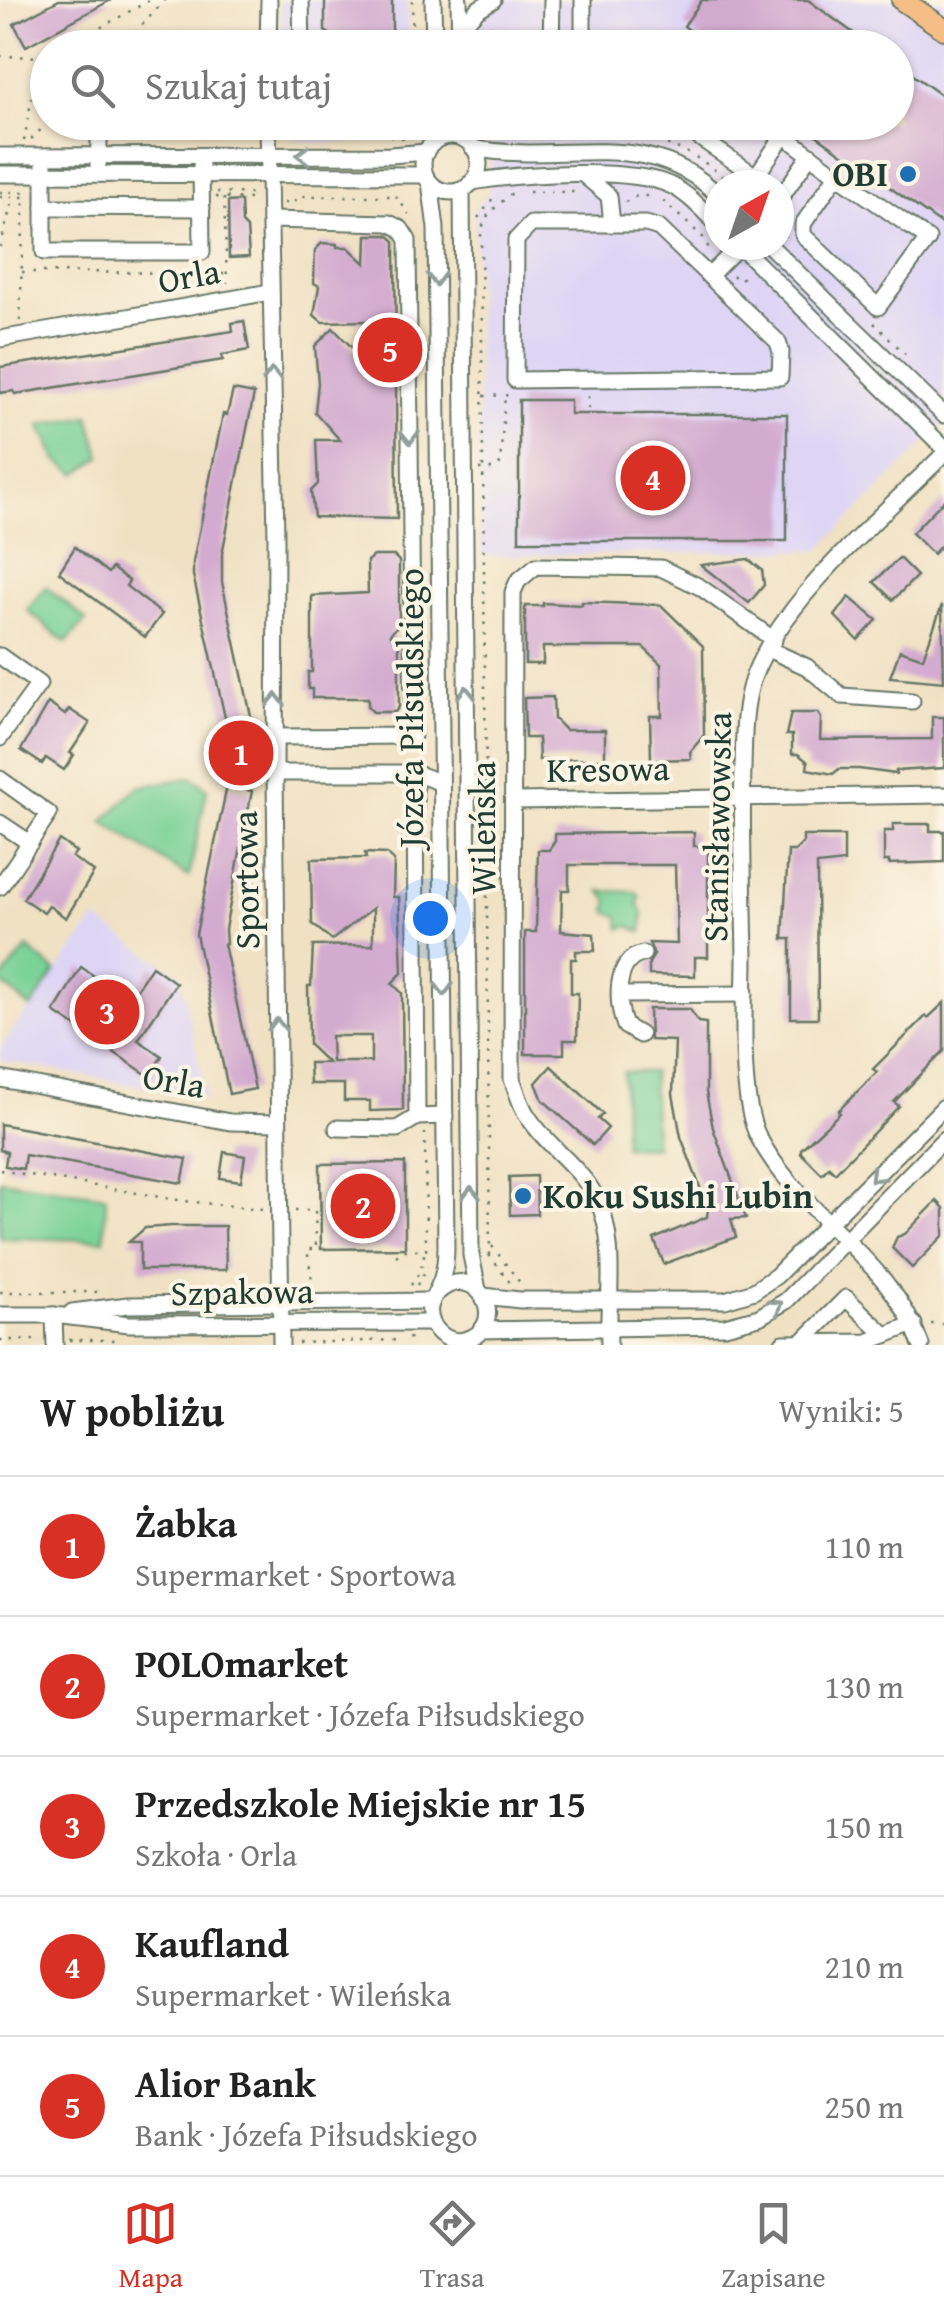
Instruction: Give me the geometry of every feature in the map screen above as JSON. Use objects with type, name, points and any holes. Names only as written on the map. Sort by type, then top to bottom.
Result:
[{"type":"main road","points":[[902,0],[944,30]]},
{"type":"street","points":[[268,30],[269,0]]},
{"type":"street","points":[[301,0],[302,30]]},
{"type":"street","points":[[433,0],[434,30]]},
{"type":"street","points":[[459,0],[459,29]]},
{"type":"street","points":[[552,0],[552,30]]},
{"type":"street","points":[[582,0],[583,30]]},
{"type":"street","points":[[459,29],[492,1]]},
{"type":"street","points":[[98,174],[99,140]]},
{"type":"street","name":"Sportowa","points":[[269,140],[281,1345]]},
{"type":"street","points":[[427,179],[431,140]]},
{"type":"street","points":[[0,156],[392,155],[429,148],[443,140]]},
{"type":"street","points":[[457,140],[503,154],[627,152],[655,156],[704,183]]},
{"type":"street","points":[[467,186],[478,169],[468,140]]},
{"type":"street","points":[[703,140],[756,176],[781,140]]},
{"type":"street","points":[[790,140],[928,239],[878,307],[803,235],[803,224],[837,175]]},
{"type":"street","points":[[44,156],[44,252],[202,252],[201,156]]},
{"type":"street","points":[[794,179],[810,156]]},
{"type":"street","points":[[0,174],[270,174],[427,179],[445,192],[503,177],[636,175],[682,192],[704,212]]},
{"type":"street","points":[[585,176],[609,196],[612,224]]},
{"type":"street","name":"Józefa Piłsudskiego","points":[[427,179],[436,228],[446,1247],[443,1276],[434,1297]]},
{"type":"street","name":"Józefa Piłsudskiego","points":[[467,186],[472,1255],[480,1293]]},
{"type":"street","points":[[44,208],[202,208]]},
{"type":"street","points":[[270,220],[389,223],[408,240],[413,736],[276,736]]},
{"type":"street","points":[[531,224],[652,225],[709,276],[778,342],[782,352],[780,377],[515,380],[516,240],[531,224]]},
{"type":"street","points":[[709,276],[724,260]]},
{"type":"street","points":[[754,260],[944,451]]},
{"type":"street","points":[[784,260],[944,415]]},
{"type":"street","name":"Orla","points":[[0,339],[270,292]]},
{"type":"street","name":"Stanisławowska","points":[[921,1345],[914,1324],[888,1282],[776,1169],[756,1132],[747,1082],[744,714],[754,676],[799,600],[944,451]]},
{"type":"street","name":"Wileńska","points":[[609,1336],[608,1242],[598,1201],[582,1176],[525,1114],[512,1080],[514,592],[526,572],[536,566],[661,568],[700,587],[771,644]]},
{"type":"street","points":[[771,644],[842,696],[912,701]]},
{"type":"street","points":[[0,656],[39,684],[0,738]]},
{"type":"street","points":[[365,737],[365,772]]},
{"type":"street","points":[[275,772],[416,772],[441,783]]},
{"type":"street","points":[[416,772],[417,1116]]},
{"type":"street","points":[[0,779],[48,814],[0,888]]},
{"type":"street","name":"Kresowa","points":[[513,802],[944,795]]},
{"type":"street","points":[[0,823],[30,843]]},
{"type":"street","points":[[640,1034],[625,1026],[621,995],[627,960],[643,954]]},
{"type":"street","points":[[621,995],[745,994]]},
{"type":"street","name":"Orla","points":[[0,1080],[230,1122],[278,1123]]},
{"type":"street","points":[[944,1107],[776,1276],[754,1291],[724,1300],[520,1300],[480,1293],[461,1283],[452,1284],[434,1297],[438,1334],[458,1341],[478,1337],[609,1336],[725,1326],[759,1317],[786,1301],[944,1140]]},
{"type":"street","points":[[337,1128],[397,1130],[417,1116],[445,1116]]},
{"type":"street","points":[[478,1337],[488,1314],[480,1293]]},
{"type":"street","name":"Szpakowa","points":[[0,1315],[54,1314],[128,1324],[282,1312],[319,1304],[434,1297]]},
{"type":"street","points":[[801,1343],[846,1298],[885,1335]]},
{"type":"street","name":"Szpakowa","points":[[282,1312],[438,1334]]},
{"type":"street","points":[[54,1314],[54,1345]]},
{"type":"street","points":[[783,1343],[867,1342],[914,1324]]},
{"type":"path","points":[[96,30],[150,0]]},
{"type":"path","points":[[138,30],[166,0]]},
{"type":"path","points":[[412,0],[412,30]]},
{"type":"path","points":[[492,1],[492,30]]},
{"type":"path","points":[[0,56],[30,59]]},
{"type":"path","points":[[30,106],[22,147],[30,140]]},
{"type":"path","points":[[20,322],[22,174]]},
{"type":"path","points":[[224,196],[227,283]]},
{"type":"path","points":[[0,247],[14,197]]},
{"type":"path","points":[[481,230],[490,1255]]},
{"type":"path","points":[[22,272],[227,273]]},
{"type":"path","points":[[483,396],[503,395]]},
{"type":"path","points":[[0,1170],[184,1201],[315,1210],[316,1249],[306,1249],[311,1284],[319,1292],[319,1304]]},
{"type":"path","points":[[0,1292],[110,1292]]},
{"type":"path","points":[[132,1345],[251,1345]]},
{"type":"shaded area","points":[[280,0],[407,0],[408,30],[281,30]]},
{"type":"shaded area","points":[[481,0],[944,0],[944,424],[819,550],[481,556],[475,209],[489,192],[490,140],[914,140],[914,30],[479,30]]},
{"type":"shaded area","points":[[304,140],[395,140],[317,143]]},
{"type":"shaded area","points":[[96,919],[180,975],[206,1098],[0,1060],[0,1048]]},
{"type":"green space","points":[[89,416],[101,457],[77,474],[57,460],[40,425]]},
{"type":"green space","points":[[46,587],[86,620],[66,643],[27,610]]},
{"type":"green space","points":[[192,777],[207,789],[189,877],[103,822],[138,787]]},
{"type":"green space","points":[[601,891],[636,892],[643,913],[642,932],[629,926],[621,929],[619,916],[607,912],[609,900]]},
{"type":"green space","points":[[27,948],[56,971],[31,1008],[0,982]]},
{"type":"green space","points":[[623,1072],[652,1072],[655,1147],[624,1146]]},
{"type":"green space","points":[[0,1180],[106,1196],[104,1240],[0,1238]]},
{"type":"building","points":[[59,0],[111,0],[56,30],[30,30],[30,44],[26,46],[14,24]]},
{"type":"building","points":[[325,0],[392,0],[392,30],[325,30]]},
{"type":"building","points":[[702,0],[808,0],[849,30],[689,30],[684,26]]},
{"type":"building","name":"OBI","points":[[914,76],[944,97],[944,226],[823,140],[914,140]]},
{"type":"building","points":[[241,201],[249,257],[229,258],[228,202]]},
{"type":"building","points":[[367,235],[388,235],[395,241],[397,519],[314,517],[311,491],[318,484],[316,440],[340,440],[315,412],[315,346],[333,328],[366,362],[366,321],[322,322],[314,315],[319,286],[314,283],[315,250],[322,243],[348,247],[366,264]]},
{"type":"building","points":[[244,321],[249,350],[222,355],[223,360],[15,394],[0,393],[0,367],[233,331],[232,323]]},
{"type":"building","points":[[233,390],[254,394],[222,554],[222,582],[251,716],[226,722],[193,562],[223,414],[227,415]]},
{"type":"building","points":[[519,400],[570,400],[570,414],[787,414],[787,541],[519,541]]},
{"type":"building","points":[[944,500],[944,542],[933,554],[912,533]]},
{"type":"building","points":[[75,547],[108,573],[112,568],[129,581],[126,586],[162,614],[145,637],[59,572]]},
{"type":"building","points":[[373,556],[394,556],[399,561],[399,624],[390,634],[399,644],[399,707],[395,712],[373,712],[368,707],[368,698],[312,698],[312,689],[308,689],[308,672],[312,672],[312,596],[368,593],[367,561]]},
{"type":"building","points":[[899,558],[917,576],[893,600],[874,582]]},
{"type":"building","points":[[748,559],[762,570],[764,585],[749,603],[701,565]]},
{"type":"building","points":[[849,597],[877,620],[858,640],[835,616]]},
{"type":"building","points":[[582,602],[661,605],[703,646],[704,735],[690,752],[691,759],[651,760],[650,716],[662,716],[661,664],[643,647],[543,647],[543,664],[525,664],[525,606]]},
{"type":"building","points":[[942,605],[944,682],[890,677],[900,650],[923,658]]},
{"type":"building","points":[[553,697],[554,719],[565,730],[605,730],[605,759],[539,760],[538,738],[525,738],[524,698]]},
{"type":"building","points":[[48,703],[65,715],[69,709],[90,723],[64,770],[46,758],[42,764],[21,750]]},
{"type":"building","points":[[791,713],[818,713],[820,740],[932,739],[932,717],[944,717],[944,768],[896,774],[839,769],[833,774],[807,769],[808,762],[792,754],[792,735],[786,735]]},
{"type":"building","points":[[227,786],[252,791],[224,944],[255,1089],[229,1094],[196,934]]},
{"type":"building","points":[[893,824],[930,824],[930,831],[944,831],[944,862],[884,861],[884,831],[893,831]]},
{"type":"building","points":[[694,832],[694,846],[708,846],[708,957],[695,957],[695,976],[649,975],[654,955],[649,943],[677,944],[675,865],[569,865],[569,890],[562,890],[561,931],[594,934],[595,951],[576,951],[576,959],[571,959],[571,993],[578,993],[577,1040],[564,1040],[564,1054],[525,1054],[525,932],[536,932],[538,850],[549,850],[555,834]]},
{"type":"building","points":[[803,836],[844,836],[844,862],[817,865],[818,1018],[791,1018],[791,939],[783,939],[788,851],[795,851],[803,843]]},
{"type":"building","points":[[59,840],[76,852],[72,857],[94,872],[66,918],[49,906],[44,913],[23,899]]},
{"type":"building","points":[[365,853],[387,854],[394,861],[393,897],[399,897],[402,973],[392,983],[402,993],[403,1110],[370,1111],[370,1101],[344,1101],[344,1084],[310,1084],[309,1063],[328,1063],[309,1045],[308,986],[313,946],[373,945],[373,908],[332,940],[312,924],[311,859],[366,858]],"holes":[[[331,1036],[371,1036],[371,1062],[332,1062]]]},
{"type":"building","points":[[152,966],[176,983],[138,1040],[162,1056],[149,1076],[54,1012],[81,967],[100,980],[84,1004],[113,1024]]},
{"type":"building","points":[[944,1003],[944,1051],[894,1102],[899,1106],[835,1173],[829,1167],[822,1174],[801,1149],[877,1072],[873,1069]]},
{"type":"building","points":[[649,1009],[690,1009],[698,1022],[706,1023],[706,1092],[713,1128],[746,1218],[731,1219],[736,1237],[664,1264],[654,1239],[707,1217],[708,1208],[681,1137],[673,1094],[675,1041],[650,1040]]},
{"type":"building","points":[[551,1066],[603,1114],[598,1119],[608,1128],[593,1145],[543,1100],[536,1083]]},
{"type":"building","points":[[0,1124],[187,1159],[182,1183],[25,1155],[23,1169],[5,1166],[7,1152],[0,1150]]},
{"type":"building","points":[[224,1152],[245,1156],[241,1181],[220,1178]]},
{"type":"building","points":[[405,1163],[405,1248],[321,1249],[320,1164]]},
{"type":"building","name":"Koku Sushi Lubin","points":[[536,1176],[537,1214],[510,1215],[509,1177]]},
{"type":"building","points":[[937,1201],[944,1208],[944,1235],[912,1268],[892,1248],[897,1237],[905,1234]]},
{"type":"building","points":[[225,1226],[226,1270],[140,1270],[140,1242],[129,1242],[145,1228]]},
{"type":"place","name":"OBI","points":[[908,174]]},
{"type":"place","name":"Alior Bank","points":[[390,350]]},
{"type":"place","name":"Kaufland","points":[[653,478]]},
{"type":"place","name":"Żabka","points":[[241,753]]},
{"type":"place","name":"Przedszkole Miejskie nr 15","points":[[107,1012]]},
{"type":"place","name":"Koku Sushi Lubin","points":[[523,1196]]},
{"type":"place","name":"POLOmarket","points":[[363,1206]]}]
